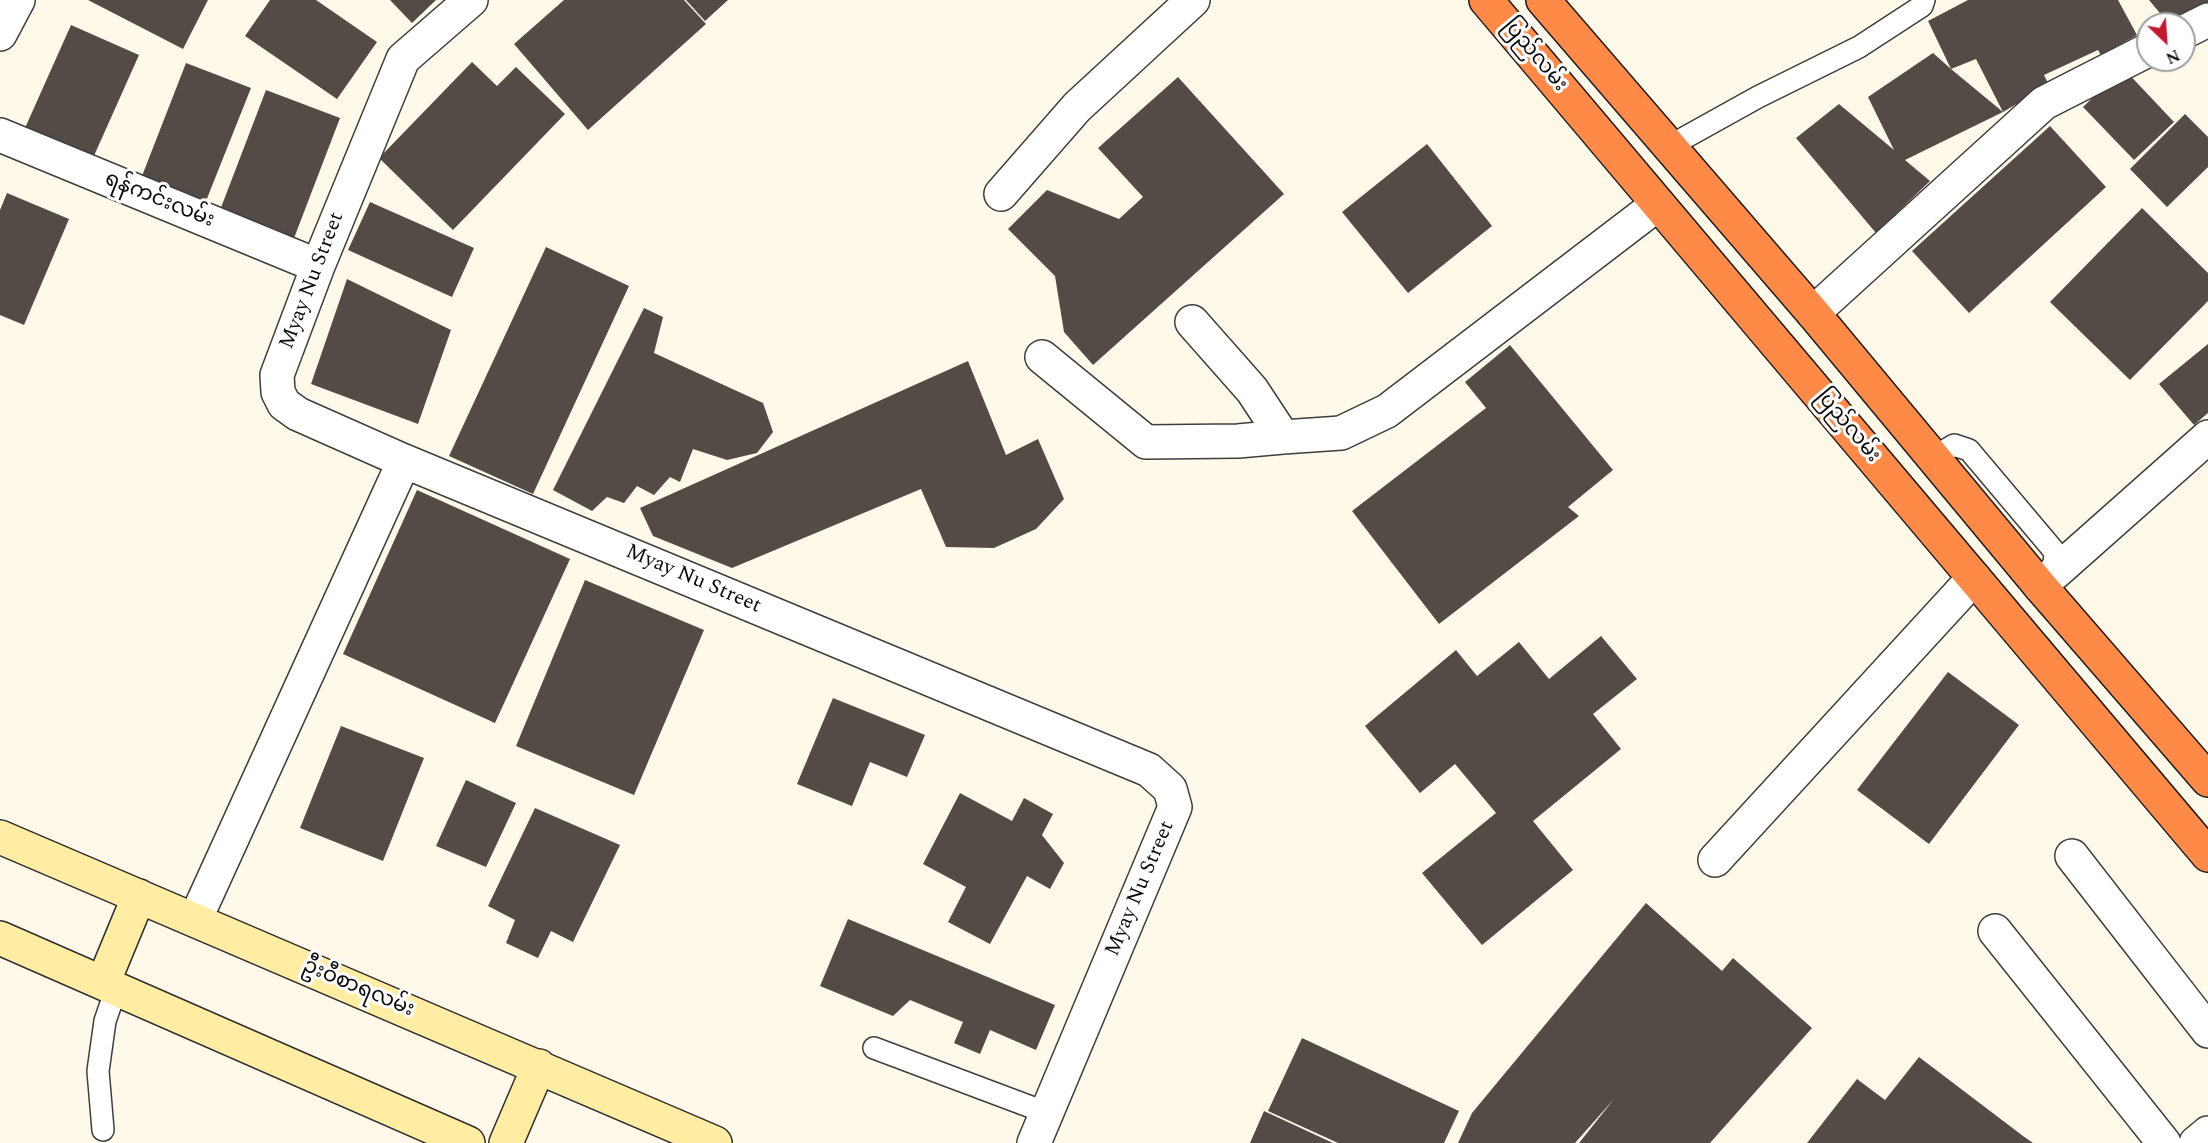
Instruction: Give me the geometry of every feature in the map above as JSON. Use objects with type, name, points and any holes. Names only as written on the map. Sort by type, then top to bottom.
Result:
[{"type":"highway","name":"ပြည်လမ်း","points":[[1486,0],[2208,855]]},
{"type":"highway","name":"ပြည်လမ်း","points":[[1543,0],[1813,313],[2040,586],[2208,780]]},
{"type":"main road","name":"ဦးဝီစာရလမ်း","points":[[0,837],[715,1143]]},
{"type":"main road","points":[[110,986],[140,896]]},
{"type":"main road","points":[[0,938],[468,1143]]},
{"type":"main road","points":[[506,1143],[539,1066]]},
{"type":"street","points":[[0,34],[18,0]]},
{"type":"street","name":"Myay Nu Street","points":[[471,0],[404,60],[318,266],[278,375],[278,392],[284,404],[298,414],[405,461],[1149,770],[1170,789],[1175,807],[1034,1143]]},
{"type":"street","points":[[1001,194],[1077,107],[1193,0]]},
{"type":"street","points":[[1813,313],[2043,103],[2136,56]]},
{"type":"street","name":"ရန်ကင်းလမ်း","points":[[0,135],[318,266]]},
{"type":"street","points":[[1042,357],[1146,442],[1238,441],[1341,433],[1387,411],[1658,204]]},
{"type":"street","points":[[1192,322],[1252,390],[1282,437]]},
{"type":"street","points":[[2040,586],[2208,437]]},
{"type":"street","points":[[195,920],[405,461]]},
{"type":"street","points":[[1715,860],[1974,578]]},
{"type":"street","points":[[2072,856],[2208,1031]]},
{"type":"street","points":[[1995,931],[2164,1143]]},
{"type":"street","points":[[2196,1143],[2208,1133]]},
{"type":"lane","points":[[1668,147],[1758,97],[1859,47],[1922,6],[1923,0]]},
{"type":"lane","points":[[103,1130],[98,1071],[110,986]]},
{"type":"lane","points":[[874,1048],[1047,1113]]},
{"type":"building","points":[[88,0],[208,0],[183,49]]},
{"type":"building","points":[[270,0],[316,0],[377,42],[337,99],[245,36]]},
{"type":"building","points":[[390,0],[436,0],[412,23]]},
{"type":"building","points":[[564,0],[684,0],[706,24],[588,130],[514,44]]},
{"type":"building","points":[[686,0],[728,0],[705,21]]},
{"type":"building","points":[[1968,0],[2118,0],[2136,33],[2136,36],[2101,55],[2098,50],[2044,75],[2049,85],[2003,112],[1976,59],[1951,69],[1928,21]]},
{"type":"building","points":[[2149,0],[2208,0],[2208,4],[2196,14],[2159,12]]},
{"type":"building","points":[[71,25],[139,55],[93,158],[25,128]]},
{"type":"building","points":[[1933,53],[2003,112],[1905,160],[1930,181],[1876,233],[1796,138],[1839,104],[1894,150],[1868,97]]},
{"type":"building","points":[[472,62],[497,86],[516,67],[565,114],[453,230],[379,158]]},
{"type":"building","points":[[186,63],[251,88],[206,201],[142,176]]},
{"type":"building","points":[[2123,68],[2174,122],[2134,160],[2083,107]]},
{"type":"building","points":[[1178,77],[1284,194],[1093,365],[1064,332],[1055,276],[1008,229],[1047,190],[1119,219],[1143,197],[1098,148]]},
{"type":"building","points":[[266,90],[340,118],[291,246],[217,218]]},
{"type":"building","points":[[2185,114],[2208,137],[2208,167],[2167,207],[2130,169]]},
{"type":"building","points":[[2050,126],[2106,187],[1969,313],[1912,251]]},
{"type":"building","points":[[1427,144],[1492,226],[1408,293],[1342,212]]},
{"type":"building","points":[[7,193],[69,219],[24,325],[0,315],[0,210]]},
{"type":"building","points":[[370,202],[474,248],[452,297],[348,250]]},
{"type":"building","points":[[2142,208],[2208,273],[2208,301],[2130,380],[2050,302]]},
{"type":"building","points":[[546,247],[629,286],[533,494],[449,456]]},
{"type":"building","points":[[347,279],[451,330],[418,424],[311,384]]},
{"type":"building","points":[[644,308],[663,317],[654,353],[763,403],[773,432],[757,453],[727,460],[693,449],[680,482],[670,477],[654,495],[637,486],[624,503],[607,497],[592,511],[553,490]]},
{"type":"building","points":[[2208,344],[2208,413],[2194,425],[2159,384]]},
{"type":"building","points":[[1510,345],[1613,470],[1568,507],[1579,516],[1439,624],[1352,511],[1486,408],[1465,382]]},
{"type":"building","points":[[968,361],[1006,455],[1038,439],[1064,499],[1036,529],[994,548],[946,547],[921,489],[732,568],[653,536],[640,508]]},
{"type":"building","points":[[417,490],[570,559],[495,723],[343,654]]},
{"type":"building","points":[[585,580],[704,630],[634,795],[516,746]]},
{"type":"building","points":[[1601,636],[1637,679],[1593,714],[1621,749],[1533,821],[1573,870],[1482,945],[1422,873],[1496,813],[1455,764],[1420,793],[1365,726],[1456,650],[1477,676],[1519,642],[1549,679]]},
{"type":"building","points":[[1948,672],[2019,725],[1929,844],[1857,790]]},
{"type":"building","points":[[833,698],[925,735],[907,777],[870,762],[852,806],[797,784]]},
{"type":"building","points":[[341,726],[424,758],[383,861],[300,828]]},
{"type":"building","points":[[466,780],[516,803],[486,867],[436,846]]},
{"type":"building","points":[[960,793],[1012,821],[1024,798],[1053,814],[1042,835],[1064,863],[1050,889],[1027,876],[990,944],[948,922],[966,887],[923,864]]},
{"type":"building","points":[[535,808],[620,845],[573,942],[551,931],[538,958],[506,943],[515,920],[488,906]]},
{"type":"building","points":[[1646,903],[1722,971],[1733,958],[1812,1028],[1710,1143],[1579,1143],[1614,1099],[1575,1143],[1458,1143],[1472,1113]]},
{"type":"building","points":[[848,919],[1055,1005],[1036,1050],[990,1030],[980,1054],[954,1043],[963,1022],[910,1000],[893,1016],[820,986]]},
{"type":"building","points":[[1302,1038],[1459,1111],[1444,1143],[1338,1143],[1268,1111]]},
{"type":"building","points":[[1919,1057],[2033,1143],[1807,1143],[1857,1079],[1885,1100]]},
{"type":"building","points":[[1264,1111],[1333,1143],[1250,1143]]}]
